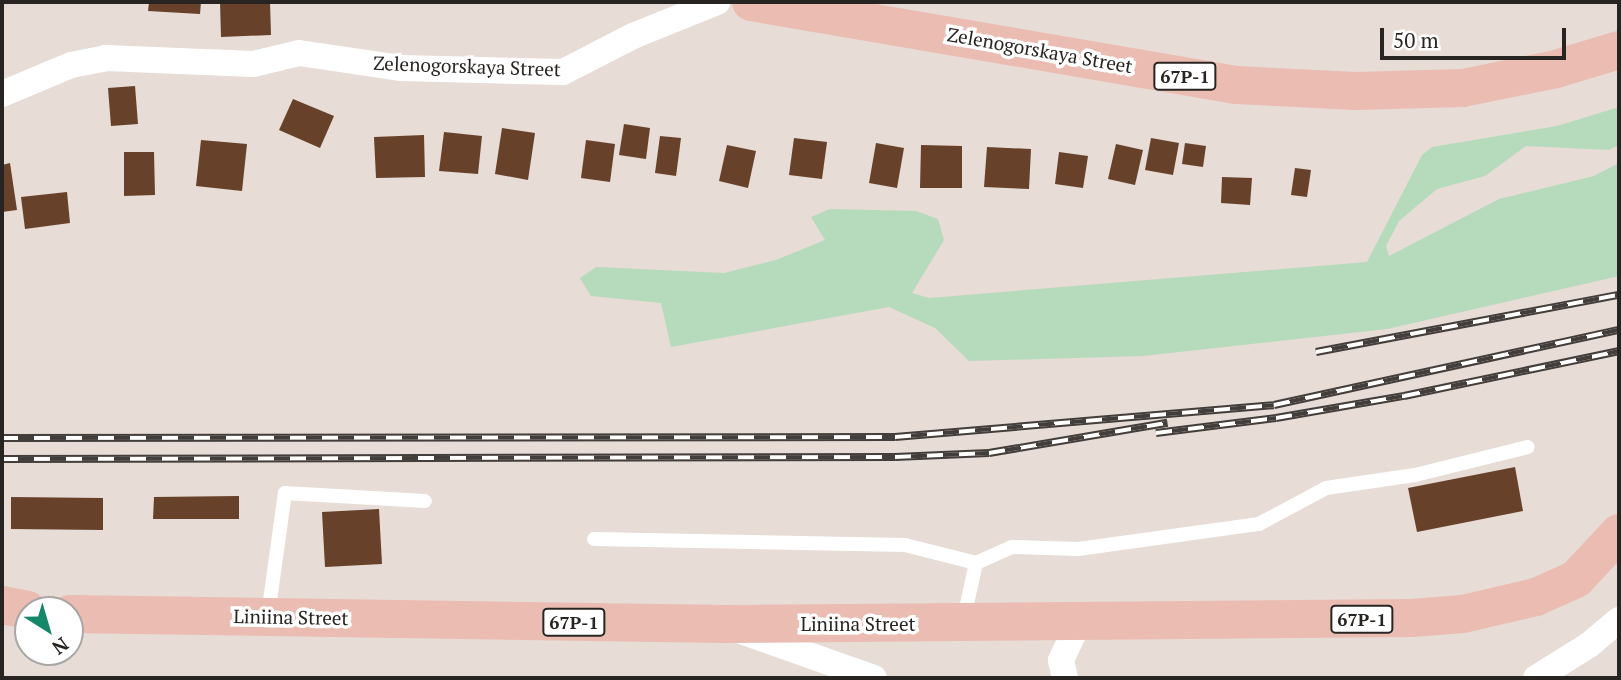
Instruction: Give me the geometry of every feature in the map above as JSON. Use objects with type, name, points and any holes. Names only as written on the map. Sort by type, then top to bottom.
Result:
[{"type":"main road","name":"Zelenogorskaya Street","points":[[751,2],[1236,85],[1356,91],[1463,88],[1556,69],[1619,50]]},
{"type":"main road","name":"Liniina Street","points":[[84,614],[724,624],[1412,618],[1463,614],[1536,597],[1576,579],[1619,533]]},
{"type":"street","name":"Zelenogorskaya Street","points":[[2,94],[71,65],[106,58],[253,64],[299,53],[401,68],[563,72],[633,36],[717,2]]},
{"type":"street","points":[[1536,678],[1590,645],[1619,620]]},
{"type":"street","points":[[1065,678],[1061,660],[1079,622]]},
{"type":"street","points":[[724,624],[874,678]]},
{"type":"lane","points":[[594,539],[905,545],[975,563],[1012,547],[1078,549],[1259,524],[1326,488],[1415,475],[1528,447]]},
{"type":"lane","points":[[268,617],[285,493],[425,501]]},
{"type":"lane","points":[[963,623],[975,563]]},
{"type":"green space","points":[[1619,107],[1619,145],[1609,150],[1526,146],[1485,176],[1437,189],[1399,221],[1386,246],[1389,256],[1499,199],[1594,176],[1619,163],[1619,276],[1387,329],[1143,356],[969,361],[935,328],[889,307],[671,347],[661,303],[591,296],[580,278],[596,267],[724,273],[776,260],[825,240],[811,217],[830,209],[916,211],[938,219],[944,240],[912,293],[929,298],[1367,262],[1422,155],[1432,147],[1557,126]]},
{"type":"building","points":[[149,2],[201,2],[200,14],[148,11]]},
{"type":"building","points":[[220,2],[270,2],[271,35],[221,37]]},
{"type":"building","points":[[135,86],[138,124],[111,126],[108,88]]},
{"type":"building","points":[[293,99],[334,116],[320,148],[279,130]]},
{"type":"building","points":[[624,124],[650,128],[646,159],[619,155]]},
{"type":"building","points":[[502,128],[535,133],[528,180],[495,174]]},
{"type":"building","points":[[444,132],[482,136],[478,174],[439,171]]},
{"type":"building","points":[[424,135],[425,177],[376,178],[374,137]]},
{"type":"building","points":[[660,136],[681,138],[676,176],[655,173]]},
{"type":"building","points":[[794,138],[827,142],[822,179],[789,175]]},
{"type":"building","points":[[1151,138],[1179,143],[1173,175],[1145,170]]},
{"type":"building","points":[[201,140],[247,144],[242,191],[196,186]]},
{"type":"building","points":[[586,140],[615,144],[610,182],[581,178]]},
{"type":"building","points":[[876,143],[904,148],[897,188],[869,183]]},
{"type":"building","points":[[1185,143],[1206,146],[1203,167],[1182,164]]},
{"type":"building","points":[[1116,144],[1143,150],[1135,185],[1108,179]]},
{"type":"building","points":[[727,145],[756,151],[748,188],[719,181]]},
{"type":"building","points":[[921,145],[962,146],[962,188],[920,188]]},
{"type":"building","points":[[987,147],[1031,149],[1029,189],[984,187]]},
{"type":"building","points":[[124,152],[154,152],[155,195],[124,196]]},
{"type":"building","points":[[1059,152],[1088,156],[1083,188],[1055,184]]},
{"type":"building","points":[[10,163],[17,210],[2,212],[2,165]]},
{"type":"building","points":[[1295,168],[1311,170],[1307,197],[1291,195]]},
{"type":"building","points":[[1222,177],[1252,178],[1250,205],[1221,203]]},
{"type":"building","points":[[67,192],[70,223],[25,229],[21,197]]},
{"type":"building","points":[[1515,467],[1523,511],[1417,532],[1408,488]]},
{"type":"building","points":[[239,496],[239,519],[153,519],[154,497]]},
{"type":"building","points":[[11,497],[103,498],[103,530],[11,529]]},
{"type":"building","points":[[379,509],[382,564],[325,567],[322,512]]},
{"type":"railway","points":[[1316,352],[1619,295]]},
{"type":"railway","points":[[2,438],[895,437],[1274,405],[1619,330]]},
{"type":"railway","points":[[1156,433],[1276,418],[1404,396],[1619,351]]},
{"type":"railway","points":[[2,459],[895,457],[989,453],[1167,423]]}]
